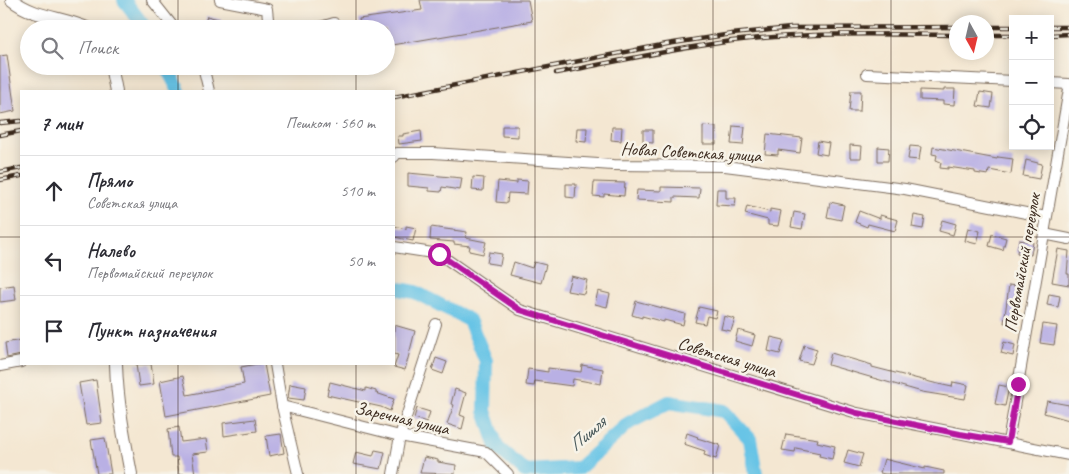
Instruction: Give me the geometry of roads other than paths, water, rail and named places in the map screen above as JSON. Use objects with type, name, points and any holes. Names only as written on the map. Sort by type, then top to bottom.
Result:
[{"type":"main road","points":[[12,0],[35,14],[60,20]]},
{"type":"main road","points":[[113,75],[116,90]]},
{"type":"main road","points":[[116,365],[120,410],[131,474]]},
{"type":"street","points":[[152,0],[168,20]]},
{"type":"street","points":[[220,0],[267,9],[269,20]]},
{"type":"street","points":[[867,74],[1009,81]]},
{"type":"street","points":[[206,75],[210,90]]},
{"type":"street","points":[[1054,83],[1069,84]]},
{"type":"street","name":"Первомайский переулок","points":[[1008,442],[1069,90]]},
{"type":"street","name":"Новая Советская улица","points":[[395,156],[397,153],[433,153],[613,165],[725,166],[905,189],[1046,217]]},
{"type":"street","points":[[1044,234],[1069,239]]},
{"type":"street","name":"Советская улица","points":[[395,247],[439,254],[520,310],[857,413],[1069,455]]},
{"type":"street","points":[[393,474],[400,436],[436,324]]},
{"type":"street","points":[[0,366],[20,362]]},
{"type":"street","points":[[275,365],[282,406],[298,474]]},
{"type":"street","name":"Заречная улица","points":[[282,406],[400,436],[486,452],[508,474]]},
{"type":"waterway","name":"Пишля","points":[[124,0],[139,20]]},
{"type":"waterway","name":"Пишля","points":[[171,75],[178,90]]},
{"type":"waterway","name":"Пишля","points":[[395,288],[415,292],[469,320],[486,361],[485,411],[497,447],[525,471],[579,468],[629,423],[669,402],[724,411],[750,439],[756,474]]},
{"type":"railway","points":[[395,97],[667,44],[732,34],[791,28],[949,27]]},
{"type":"railway","points":[[994,27],[1009,27]]},
{"type":"railway","points":[[1054,27],[1069,27]]},
{"type":"railway","points":[[556,73],[688,48],[760,38],[844,34],[949,35]]},
{"type":"railway","points":[[1054,35],[1069,34]]},
{"type":"railway","points":[[994,35],[1009,35]]},
{"type":"railway","points":[[0,123],[20,121]]},
{"type":"railway","points":[[0,135],[20,131]]},
{"type":"railway","points":[[0,172],[20,168]]},
{"type":"railway","points":[[0,180],[20,176]]}]
